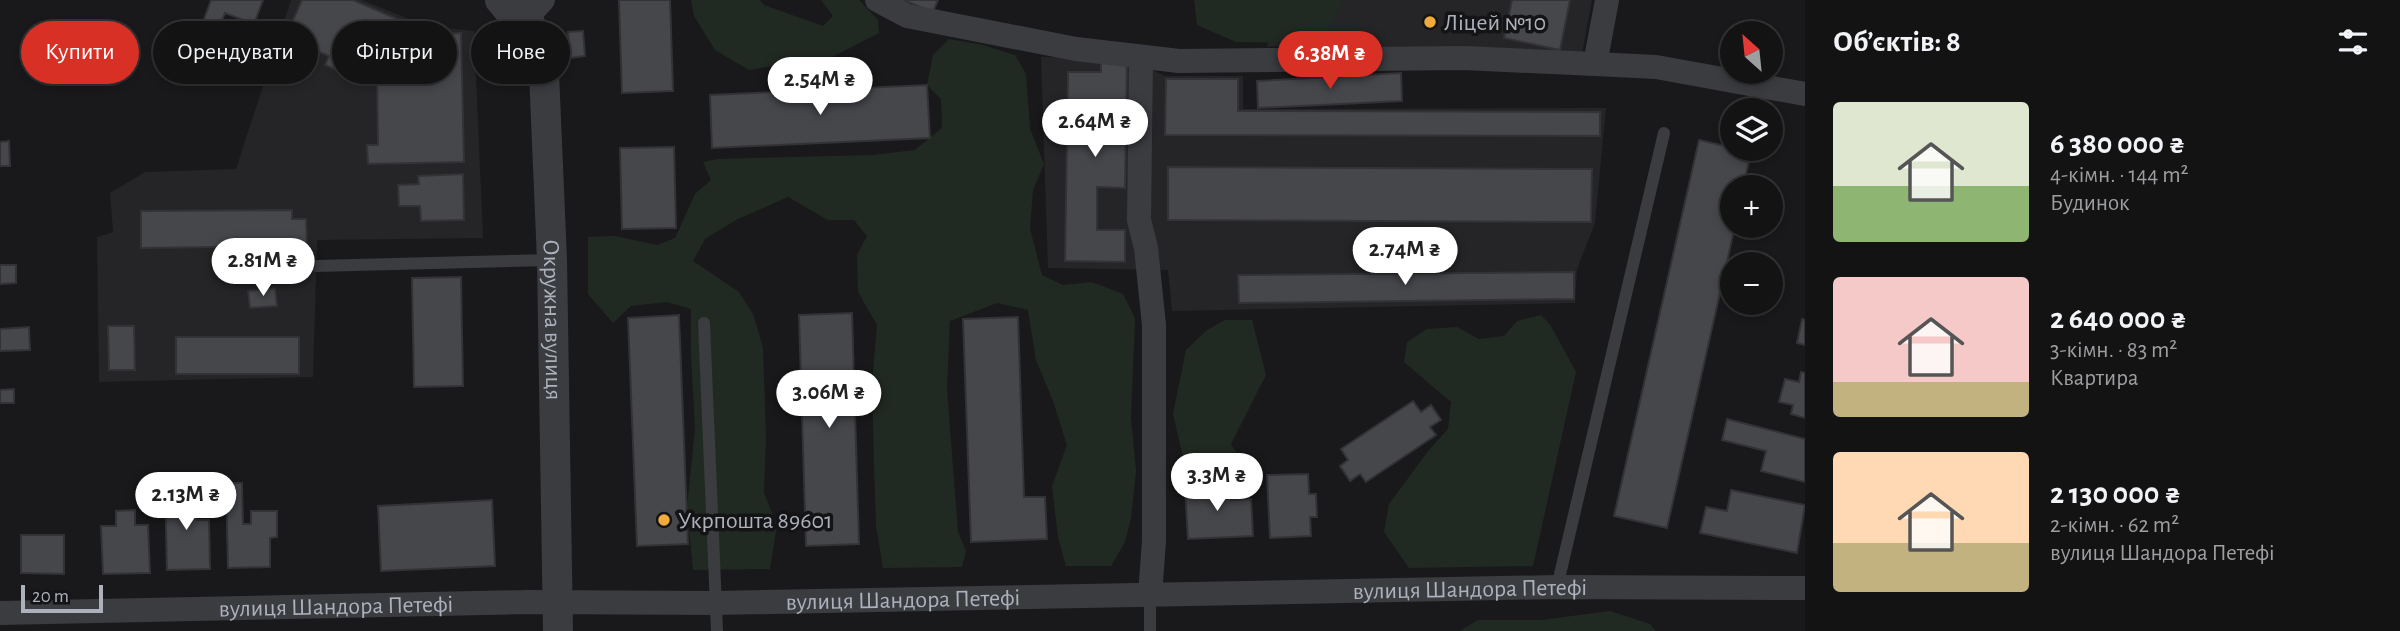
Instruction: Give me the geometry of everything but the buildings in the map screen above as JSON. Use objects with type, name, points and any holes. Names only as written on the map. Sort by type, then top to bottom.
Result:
[{"type":"street","name":"Окружна вулиця","points":[[500,0],[510,12],[534,7],[544,73],[552,260],[558,617]]},
{"type":"street","points":[[877,0],[907,16],[1076,49],[1142,58],[1179,61],[1463,58],[1595,64],[1656,68],[1805,94]]},
{"type":"street","points":[[1595,64],[1607,0]]},
{"type":"street","points":[[1142,58],[1139,220],[1146,248],[1154,325],[1154,541],[1150,595]]},
{"type":"street","name":"вулиця Шандора Петефі","points":[[0,614],[558,617],[716,603],[1557,587],[1805,588]]},
{"type":"lane","points":[[1557,587],[1664,133]]},
{"type":"lane","points":[[316,266],[552,260]]},
{"type":"lane","points":[[704,323],[717,631]]},
{"type":"lane","points":[[1150,595],[1150,631]]},
{"type":"shaded area","points":[[291,0],[362,0],[414,21],[332,21],[332,84],[457,84],[457,29],[471,31],[471,84],[476,84],[483,238],[317,240],[313,377],[99,382],[97,237],[113,232],[110,193],[145,172],[236,169],[264,84],[318,84],[318,21],[284,21]]},
{"type":"shaded area","points":[[691,0],[760,0],[764,5],[823,26],[833,16],[821,0],[859,0],[878,20],[879,33],[817,65],[784,64],[749,70],[715,50],[694,16]]},
{"type":"shaded area","points":[[1194,0],[1341,0],[1341,8],[1319,43],[1236,42],[1197,25]]},
{"type":"shaded area","name":"Ліцей №10","points":[[1277,0],[1592,0],[1581,59],[1319,43],[1267,47]]},
{"type":"shaded area","points":[[949,39],[983,45],[1015,55],[1026,74],[1030,129],[1044,164],[1033,190],[1030,229],[1042,275],[1063,285],[1092,282],[1123,294],[1135,318],[1131,418],[1136,471],[1131,518],[1125,542],[1111,566],[1066,566],[1058,537],[1052,486],[1067,445],[1036,360],[1028,310],[997,303],[950,321],[947,389],[958,532],[966,551],[962,567],[883,568],[876,526],[872,384],[877,325],[858,292],[857,255],[867,236],[854,220],[828,220],[788,197],[736,220],[705,239],[693,261],[739,292],[753,314],[763,347],[766,438],[764,493],[777,525],[770,569],[693,570],[687,507],[695,429],[691,309],[667,302],[631,306],[613,323],[588,294],[588,237],[615,236],[657,245],[675,238],[695,194],[711,180],[703,162],[718,159],[874,155],[915,150],[942,128],[941,99],[927,85],[933,55]]},
{"type":"shaded area","points":[[1041,57],[1130,59],[1165,76],[1243,76],[1243,109],[1606,108],[1595,223],[1577,269],[1575,303],[1172,311],[1168,270],[1048,268]]},
{"type":"shaded area","points":[[1541,315],[1551,326],[1576,372],[1533,566],[1409,568],[1384,532],[1389,504],[1448,429],[1451,402],[1404,362],[1407,342],[1427,329],[1457,327],[1479,339],[1504,336],[1517,321]]},
{"type":"shaded area","points":[[1225,320],[1252,320],[1266,375],[1231,444],[1240,458],[1239,476],[1211,475],[1185,466],[1173,414],[1186,350],[1207,330]]},
{"type":"shaded area","points":[[1610,611],[1650,624],[1656,631],[1460,631],[1478,620],[1541,620]]},
{"type":"place","name":"Ліцей №10","points":[[1430,22]]},
{"type":"place","name":"Укрпошта 89601","points":[[664,520]]}]
